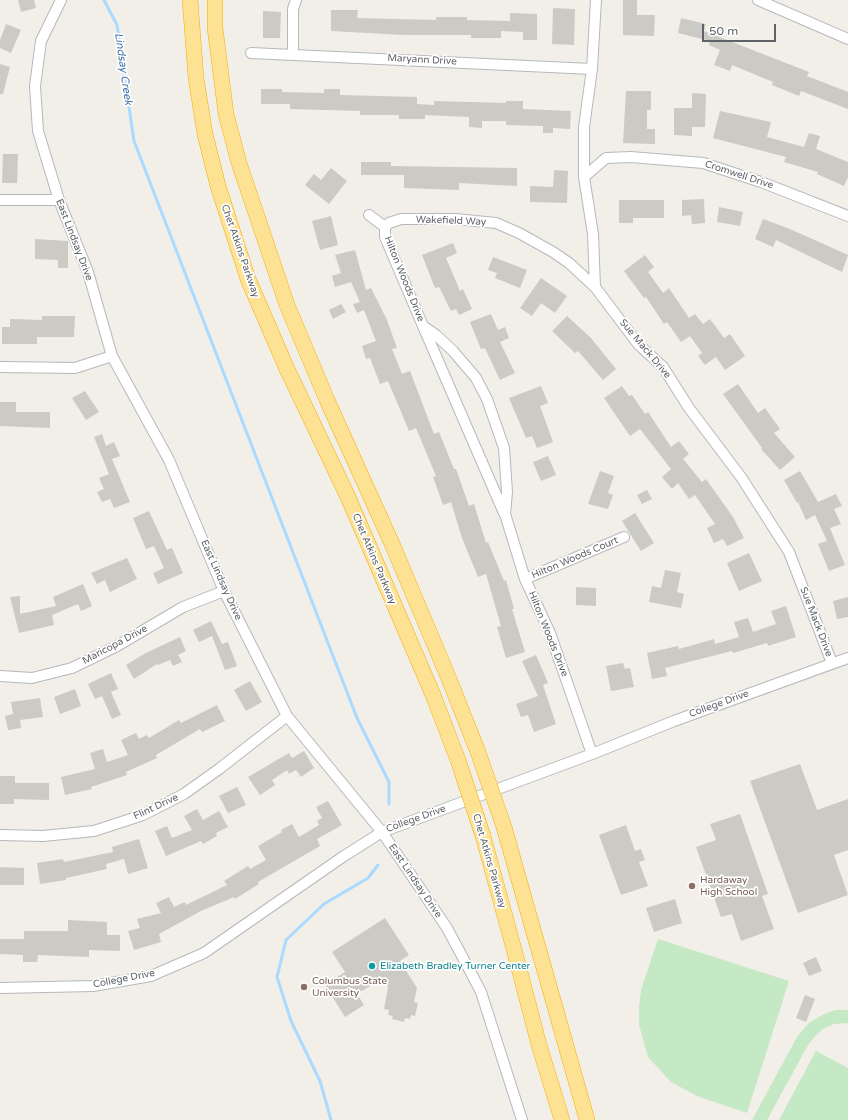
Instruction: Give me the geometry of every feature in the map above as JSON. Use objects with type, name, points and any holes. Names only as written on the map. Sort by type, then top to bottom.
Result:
[{"type":"highway","name":"Chet Atkins Parkway","points":[[190,0],[196,78],[205,134],[218,186],[248,279],[287,368],[348,497],[433,695],[458,760],[483,836],[516,952],[539,1045],[562,1120]]},
{"type":"highway","points":[[215,0],[215,28],[226,114],[239,163],[287,305],[327,400],[396,553],[450,680],[478,752],[504,827],[587,1120]]},
{"type":"street","name":"East Lindsay Drive","points":[[61,0],[41,41],[35,86],[38,132],[59,200],[88,272],[112,356],[169,460],[224,591],[287,716],[382,832],[447,928],[481,992],[522,1120]]},
{"type":"street","points":[[293,54],[293,9],[296,0]]},
{"type":"street","points":[[595,287],[592,234],[584,177],[584,128],[592,68],[596,0]]},
{"type":"street","points":[[758,0],[848,39]]},
{"type":"street","name":"Maryann Drive","points":[[251,52],[592,68]]},
{"type":"street","name":"Cromwell Drive","points":[[584,177],[606,158],[631,158],[703,163],[761,182],[848,216]]},
{"type":"street","points":[[0,200],[59,200]]},
{"type":"street","name":"Hilton Woods Drive","points":[[369,215],[385,227],[385,237],[505,514],[525,578],[550,633],[592,754]]},
{"type":"street","name":"Wakefield Way","points":[[385,227],[389,223],[401,219],[455,219],[496,223],[519,233],[553,252],[569,263],[595,287]]},
{"type":"street","name":"Sue Mack Drive","points":[[595,287],[638,344],[663,367],[689,408],[741,477],[785,546],[832,663]]},
{"type":"street","name":"Hilton Woods Drive","points":[[423,326],[436,334],[453,351],[476,378],[487,398],[504,448],[507,492],[505,514]]},
{"type":"street","points":[[0,367],[75,368],[112,356]]},
{"type":"street","name":"Hilton Woods Court","points":[[525,578],[624,537]]},
{"type":"street","name":"Maricopa Drive","points":[[0,676],[32,678],[72,668],[117,646],[183,607],[224,591]]},
{"type":"street","name":"College Drive","points":[[0,988],[93,986],[151,976],[204,952],[344,856],[382,832],[592,754],[674,721],[848,658]]},
{"type":"street","name":"Flint Drive","points":[[0,835],[43,836],[94,831],[143,815],[184,794],[287,716]]},
{"type":"green space","points":[[658,939],[789,981],[747,1113],[697,1096],[671,1082],[648,1057],[639,1025],[639,1007],[641,990]]},
{"type":"green space","points":[[836,1010],[848,1010],[848,1023],[834,1024],[823,1029],[815,1036],[808,1045],[767,1120],[752,1120],[797,1037],[809,1023],[824,1014]]},
{"type":"green space","points":[[816,1051],[848,1068],[848,1120],[779,1120]]},
{"type":"building","points":[[18,0],[34,0],[36,8],[21,12]]},
{"type":"building","points":[[623,0],[637,0],[637,15],[655,15],[654,36],[623,35]]},
{"type":"building","points":[[553,8],[575,9],[574,45],[552,44]]},
{"type":"building","points":[[331,10],[358,10],[357,18],[436,20],[436,17],[467,17],[467,20],[510,21],[510,13],[537,14],[537,40],[523,40],[523,32],[501,31],[501,38],[471,38],[471,35],[403,35],[331,31]]},
{"type":"building","points":[[263,11],[281,12],[280,38],[263,38]]},
{"type":"building","points":[[681,18],[706,24],[704,31],[809,72],[807,76],[848,92],[848,109],[801,91],[799,96],[772,85],[773,82],[732,65],[730,71],[714,65],[720,50],[709,45],[710,41],[678,33]]},
{"type":"building","points":[[6,24],[21,30],[11,53],[0,48],[0,40]]},
{"type":"building","points":[[0,64],[10,67],[3,94],[0,94]]},
{"type":"building","points":[[261,89],[282,89],[282,92],[324,93],[324,89],[340,89],[340,95],[417,97],[417,104],[434,105],[434,101],[506,103],[506,101],[523,101],[523,109],[571,111],[570,129],[553,128],[553,133],[543,133],[543,126],[506,125],[506,121],[482,121],[482,128],[469,127],[469,117],[425,115],[425,119],[399,119],[399,115],[360,115],[360,111],[290,109],[290,104],[261,104]]},
{"type":"building","points":[[626,91],[651,91],[651,110],[647,110],[647,129],[655,129],[655,144],[623,143]]},
{"type":"building","points":[[692,93],[706,94],[705,127],[692,127],[692,136],[674,135],[674,108],[692,108]]},
{"type":"building","points":[[720,111],[771,122],[767,137],[804,147],[809,133],[820,136],[816,149],[848,162],[848,177],[844,186],[817,174],[818,172],[784,162],[786,157],[713,138]]},
{"type":"building","points":[[3,154],[18,154],[17,183],[2,183]]},
{"type":"building","points":[[361,162],[391,162],[391,166],[517,168],[517,186],[459,183],[459,190],[404,188],[404,175],[361,175]]},
{"type":"building","points":[[331,168],[347,181],[329,204],[305,185],[314,174],[321,180]]},
{"type":"building","points":[[554,170],[568,171],[567,203],[530,202],[530,186],[553,187]]},
{"type":"building","points":[[704,199],[705,223],[692,224],[691,215],[682,216],[682,200]]},
{"type":"building","points":[[619,200],[664,200],[664,218],[633,218],[633,223],[619,223]]},
{"type":"building","points":[[719,207],[743,212],[740,226],[717,222]]},
{"type":"building","points":[[331,216],[338,245],[320,250],[312,221]]},
{"type":"building","points":[[763,219],[790,229],[848,255],[842,272],[776,240],[773,247],[755,239]]},
{"type":"building","points":[[35,239],[68,241],[68,268],[58,268],[58,260],[35,259]]},
{"type":"building","points":[[453,243],[457,253],[446,258],[460,291],[463,289],[472,309],[459,315],[456,309],[451,311],[439,287],[435,288],[422,255]]},
{"type":"building","points":[[355,250],[366,290],[371,288],[387,320],[397,348],[392,349],[402,374],[410,371],[434,434],[439,432],[454,469],[456,469],[469,506],[474,504],[486,543],[488,542],[504,581],[506,580],[514,609],[512,609],[525,652],[506,658],[497,627],[501,626],[486,574],[478,577],[462,538],[451,502],[443,505],[433,477],[436,476],[416,428],[409,431],[388,381],[380,384],[370,358],[366,359],[362,346],[376,341],[364,310],[357,313],[353,304],[360,302],[351,282],[335,287],[332,276],[341,273],[335,255]]},
{"type":"building","points":[[645,255],[654,267],[648,272],[663,293],[669,288],[689,318],[695,314],[703,324],[710,319],[724,338],[730,334],[745,356],[725,370],[716,357],[705,365],[698,356],[702,353],[690,336],[681,342],[667,322],[664,324],[646,297],[644,298],[624,271]]},
{"type":"building","points":[[493,257],[527,270],[520,288],[495,278],[497,273],[488,270]]},
{"type":"building","points":[[541,278],[567,296],[555,313],[541,303],[532,316],[520,308]]},
{"type":"building","points":[[341,304],[346,312],[333,319],[329,310]]},
{"type":"building","points":[[491,314],[498,330],[505,327],[509,338],[500,342],[515,373],[500,380],[485,348],[481,349],[470,322]]},
{"type":"building","points":[[42,316],[75,316],[74,337],[37,337],[37,344],[2,344],[2,327],[10,327],[10,319],[42,320]]},
{"type":"building","points":[[567,316],[591,338],[616,369],[603,380],[578,351],[575,353],[552,331]]},
{"type":"building","points":[[738,384],[758,413],[765,408],[780,429],[774,433],[795,457],[780,470],[761,449],[762,448],[723,394]]},
{"type":"building","points":[[541,386],[548,403],[540,406],[553,442],[537,448],[532,436],[526,438],[509,398]]},
{"type":"building","points":[[622,386],[629,396],[632,395],[645,414],[648,412],[671,447],[679,441],[689,454],[683,459],[702,482],[706,479],[733,517],[744,538],[727,546],[723,539],[714,543],[707,528],[715,524],[695,495],[689,499],[678,483],[672,489],[662,477],[671,469],[640,429],[630,436],[604,398]]},
{"type":"building","points":[[85,391],[99,412],[86,420],[72,398]]},
{"type":"building","points":[[0,402],[16,402],[16,412],[50,412],[50,428],[0,426]]},
{"type":"building","points":[[102,434],[106,446],[114,442],[120,456],[112,459],[130,502],[114,508],[110,499],[102,502],[97,492],[104,489],[99,478],[109,474],[94,437]]},
{"type":"building","points":[[548,456],[556,475],[541,481],[533,462]]},
{"type":"building","points":[[600,471],[614,476],[608,493],[613,495],[608,509],[588,504]]},
{"type":"building","points":[[800,471],[818,502],[836,494],[842,506],[834,509],[841,524],[830,528],[845,565],[829,571],[818,544],[827,541],[815,515],[806,520],[798,502],[797,503],[784,480]]},
{"type":"building","points":[[647,490],[652,499],[642,504],[637,495]]},
{"type":"building","points":[[149,511],[167,550],[172,548],[183,573],[158,584],[153,573],[164,568],[154,546],[146,549],[133,518]]},
{"type":"building","points":[[635,513],[654,543],[641,551],[622,521]]},
{"type":"building","points":[[749,553],[762,581],[739,591],[727,563]]},
{"type":"building","points":[[127,558],[137,579],[110,592],[105,580],[97,584],[91,573]]},
{"type":"building","points":[[665,570],[681,573],[677,592],[684,594],[681,608],[649,602],[652,586],[661,588]]},
{"type":"building","points":[[83,584],[92,606],[81,611],[78,604],[52,615],[54,625],[19,633],[10,597],[20,596],[20,614],[56,606],[53,597]]},
{"type":"building","points":[[576,587],[596,588],[596,606],[576,605]]},
{"type":"building","points":[[848,597],[848,617],[837,619],[833,601]]},
{"type":"building","points":[[786,606],[796,637],[768,646],[767,643],[733,653],[732,651],[665,668],[667,676],[652,679],[647,653],[678,646],[679,649],[714,639],[715,644],[739,637],[734,622],[748,618],[753,632],[776,624],[771,611]]},
{"type":"building","points":[[211,621],[222,644],[228,642],[237,666],[225,670],[212,636],[199,642],[193,630]]},
{"type":"building","points":[[180,637],[186,651],[178,655],[182,662],[173,666],[170,660],[158,665],[157,664],[134,679],[126,665],[144,654]]},
{"type":"building","points":[[536,655],[548,683],[543,685],[556,724],[534,732],[528,715],[521,717],[516,704],[538,696],[522,661]]},
{"type":"building","points":[[623,663],[625,669],[630,668],[634,687],[611,691],[606,666]]},
{"type":"building","points":[[111,673],[118,689],[111,692],[121,715],[112,719],[102,696],[95,699],[88,684]]},
{"type":"building","points":[[250,681],[262,702],[246,711],[234,690]]},
{"type":"building","points":[[75,689],[81,706],[60,714],[54,697]]},
{"type":"building","points":[[40,698],[43,717],[20,720],[21,728],[8,730],[5,716],[13,714],[11,702]]},
{"type":"building","points":[[217,705],[225,721],[202,732],[200,729],[156,755],[157,758],[126,772],[127,775],[91,787],[92,789],[65,795],[61,777],[95,769],[90,753],[103,749],[107,762],[128,755],[121,740],[136,733],[139,739],[147,735],[149,738],[179,720],[181,723]]},
{"type":"building","points":[[304,751],[314,768],[301,777],[296,770],[289,774],[287,770],[272,780],[275,785],[260,795],[248,777],[289,753],[292,758]]},
{"type":"building","points":[[800,764],[817,810],[848,799],[848,850],[834,855],[848,895],[798,913],[750,781]]},
{"type":"building","points":[[0,776],[15,776],[15,783],[49,783],[49,800],[14,799],[14,804],[0,804]]},
{"type":"building","points":[[237,787],[246,805],[228,813],[219,796]]},
{"type":"building","points":[[328,801],[342,825],[317,839],[320,846],[258,882],[259,884],[235,899],[234,897],[201,911],[159,934],[161,942],[134,950],[128,931],[140,928],[137,919],[161,913],[156,903],[169,897],[174,907],[185,902],[186,905],[227,885],[224,881],[248,866],[250,869],[266,860],[258,846],[282,832],[281,830],[292,824],[299,837],[319,825],[317,821],[322,818],[316,807]]},
{"type":"building","points":[[197,809],[203,820],[219,811],[228,827],[216,833],[217,836],[203,844],[201,841],[166,856],[155,831],[167,826],[172,838],[192,830],[184,816]]},
{"type":"building","points":[[740,814],[768,894],[762,896],[774,929],[741,941],[732,914],[721,917],[696,847],[716,840],[710,824]]},
{"type":"building","points":[[626,825],[635,851],[641,849],[645,860],[639,862],[648,886],[621,895],[599,835]]},
{"type":"building","points":[[139,839],[148,868],[128,874],[124,859],[106,864],[107,869],[66,878],[66,880],[40,884],[37,863],[63,859],[64,862],[113,852],[112,847]]},
{"type":"building","points":[[0,867],[24,868],[24,885],[0,885]]},
{"type":"building","points":[[675,899],[682,923],[654,932],[646,908]]},
{"type":"building","name":"Elizabeth Bradley Turner Center","points":[[385,918],[409,955],[400,961],[417,988],[414,1002],[418,1003],[415,1016],[411,1015],[410,1019],[405,1018],[404,1022],[392,1019],[393,1016],[388,1015],[389,1010],[384,1009],[388,987],[383,978],[357,994],[364,1005],[345,1017],[325,985],[345,972],[332,952]]},
{"type":"building","points":[[68,920],[107,922],[107,935],[120,935],[120,951],[89,950],[89,957],[38,955],[37,962],[23,962],[23,955],[0,954],[0,939],[24,939],[24,931],[68,931]]},
{"type":"building","points":[[816,957],[822,971],[809,976],[803,963]]},
{"type":"building","points":[[805,995],[815,999],[806,1022],[796,1018]]},
{"type":"waterway","name":"Lindsay Creek","points":[[104,0],[117,25],[134,141],[357,718],[389,782],[389,804]]},
{"type":"waterway","points":[[331,1120],[320,1081],[291,1021],[277,977],[286,940],[324,904],[368,878],[378,865]]},
{"type":"place","name":"Hardaway High School","points":[[692,886]]},
{"type":"place","name":"Elizabeth Bradley Turner Center","points":[[372,966]]},
{"type":"place","name":"Columbus State University","points":[[304,987]]}]
